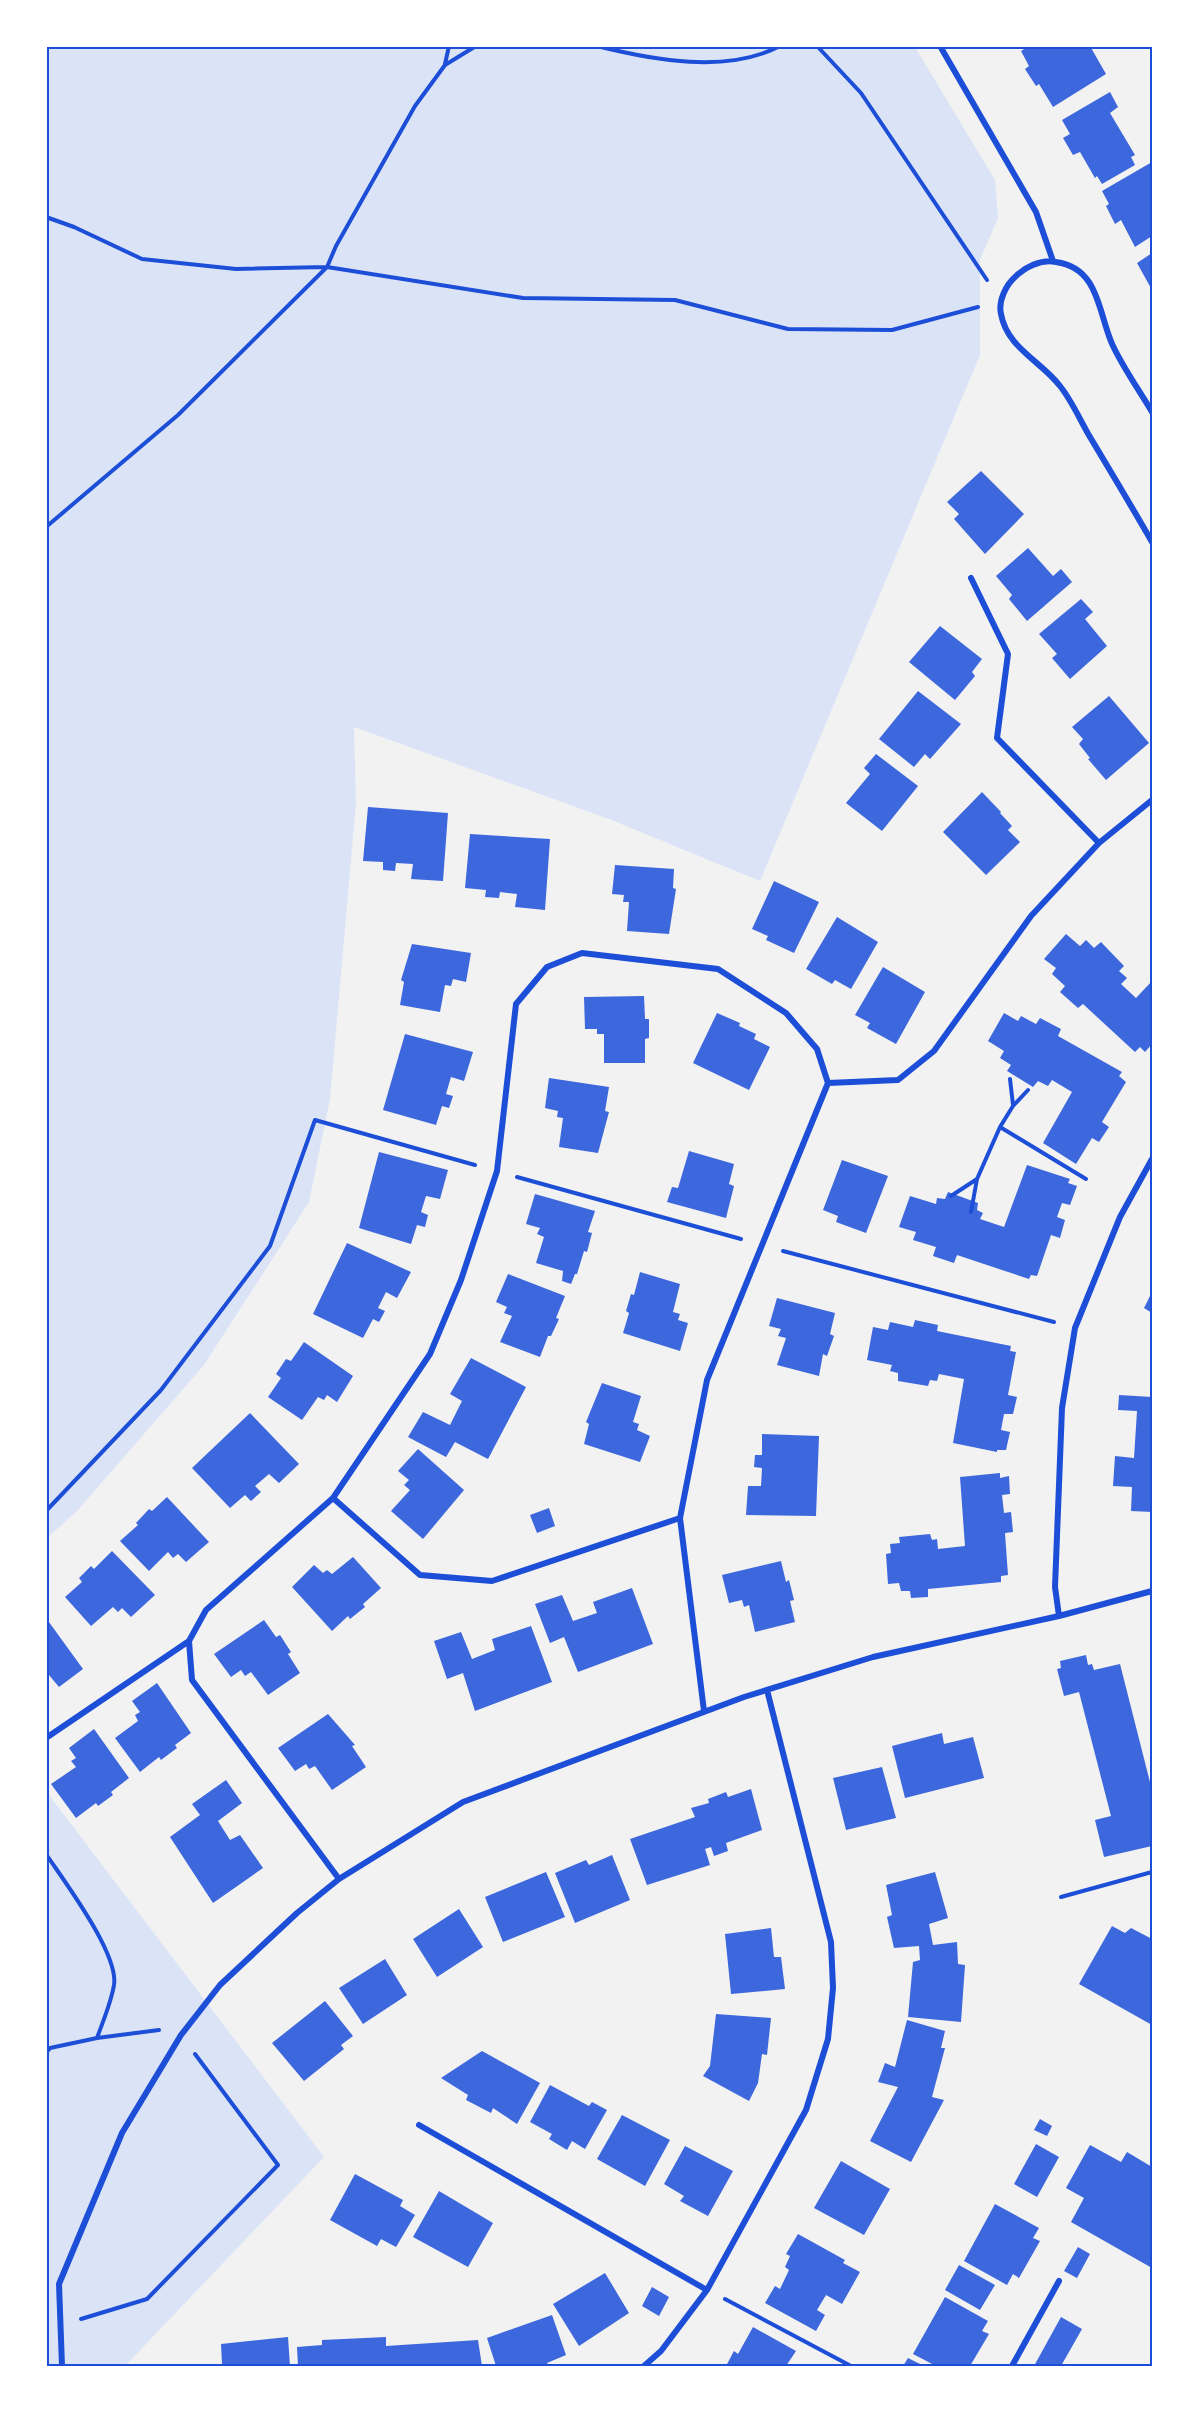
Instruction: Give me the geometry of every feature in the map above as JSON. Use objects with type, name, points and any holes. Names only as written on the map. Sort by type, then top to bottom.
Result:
[{"type":"street","points":[[940,46],[1036,212],[1053,261]]},
{"type":"street","points":[[1152,412],[1114,348],[1099,299],[1093,288],[1074,267],[1053,261],[1035,265],[1018,274],[1007,285],[1001,301],[1001,314],[1016,345],[1060,387],[1152,543]]},
{"type":"street","points":[[971,578],[1008,654],[997,738],[1099,843]]},
{"type":"street","points":[[828,1083],[898,1080],[934,1051],[1030,916],[1099,843],[1152,800]]},
{"type":"street","points":[[46,1738],[189,1641],[206,1610],[333,1498],[430,1354],[461,1280],[497,1171],[516,1004],[547,967],[582,953],[718,969],[786,1013],[817,1049],[828,1083],[707,1380],[680,1518],[704,1711]]},
{"type":"street","points":[[1059,1616],[1055,1587],[1062,1408],[1075,1328],[1120,1217],[1152,1160]]},
{"type":"street","points":[[333,1498],[420,1575],[492,1581],[680,1518]]},
{"type":"street","points":[[62,2367],[59,2284],[122,2133],[181,2035],[220,1985],[297,1913],[339,1879],[463,1802],[704,1711],[873,1657],[1059,1616],[1152,1591]]},
{"type":"street","points":[[189,1641],[192,1680],[339,1879]]},
{"type":"street","points":[[644,2367],[661,2352],[707,2290],[806,2110],[828,2039],[833,1988],[831,1942],[767,1690]]},
{"type":"street","points":[[419,2125],[707,2290]]},
{"type":"street","points":[[1012,2367],[1059,2282]]},
{"type":"path","points":[[46,527],[178,415],[327,267],[336,246],[415,106],[445,64],[449,46]]},
{"type":"path","points":[[445,64],[476,46]]},
{"type":"path","points":[[597,46],[642,57],[738,62],[780,46]]},
{"type":"path","points":[[46,217],[142,259],[236,269],[327,267],[523,298],[675,300],[788,329],[892,330],[1001,301],[861,93],[817,46]]},
{"type":"path","points":[[1010,1079],[1013,1106]]},
{"type":"path","points":[[971,1212],[977,1179],[1000,1127],[1013,1106],[1028,1090]]},
{"type":"path","points":[[46,1511],[161,1390],[270,1246],[315,1120],[762,1245],[1075,1328]]},
{"type":"path","points":[[1000,1127],[1086,1179]]},
{"type":"path","points":[[951,1196],[977,1179]]},
{"type":"path","points":[[46,1854],[90,1921],[112,1963],[115,1983],[98,2038]]},
{"type":"path","points":[[1060,1897],[1152,1872]]},
{"type":"path","points":[[46,2053],[50,2048],[98,2038],[164,2030],[181,2035],[278,2164],[147,2300],[60,2326]]},
{"type":"path","points":[[724,2298],[851,2367]]},
{"type":"shaded area","points":[[47,47],[915,47],[995,180],[998,218],[980,260],[980,355],[760,881],[609,819],[354,727],[356,803],[330,1099],[309,1202],[204,1365],[77,1511],[47,1538]]},
{"type":"shaded area","points":[[46,1791],[324,2157],[125,2366],[47,2366]]},
{"type":"building","points":[[1029,46],[1090,46],[1106,74],[1053,107],[1039,84],[1036,86],[1025,69],[1029,66],[1021,51]]},
{"type":"building","points":[[1110,92],[1118,107],[1110,113],[1135,155],[1131,157],[1135,165],[1102,184],[1097,176],[1095,178],[1080,152],[1073,155],[1063,138],[1070,134],[1062,120]]},
{"type":"building","points":[[1152,162],[1152,236],[1135,247],[1121,220],[1115,224],[1102,191]]},
{"type":"building","points":[[1152,253],[1152,290],[1137,263]]},
{"type":"building","points":[[981,471],[1024,514],[985,554],[954,519],[959,514],[947,502]]},
{"type":"building","points":[[1028,548],[1053,576],[1061,569],[1072,582],[1027,621],[1009,599],[1012,595],[996,576]]},
{"type":"building","points":[[1081,599],[1093,612],[1085,619],[1107,646],[1070,679],[1052,658],[1057,654],[1039,634]]},
{"type":"building","points":[[940,626],[982,659],[972,672],[975,676],[955,700],[909,662]]},
{"type":"building","points":[[918,691],[961,724],[930,759],[925,754],[914,767],[879,739]]},
{"type":"building","points":[[1109,696],[1149,743],[1106,780],[1088,759],[1090,758],[1079,744],[1083,739],[1072,727]]},
{"type":"building","points":[[876,754],[918,786],[882,831],[846,803],[870,774],[864,768]]},
{"type":"building","points":[[982,792],[1012,826],[1008,830],[1020,842],[986,875],[943,832]]},
{"type":"building","points":[[368,807],[448,813],[443,881],[411,879],[413,864],[396,863],[395,871],[383,870],[383,862],[363,861]]},
{"type":"building","points":[[470,834],[550,839],[545,910],[515,907],[517,894],[500,892],[499,898],[485,897],[486,890],[465,888]]},
{"type":"building","points":[[615,865],[674,869],[673,888],[676,889],[669,934],[627,931],[629,902],[623,902],[624,895],[612,894]]},
{"type":"building","points":[[774,881],[819,902],[794,953],[766,940],[768,936],[752,929]]},
{"type":"building","points":[[837,917],[878,942],[851,989],[835,980],[832,984],[806,969]]},
{"type":"building","points":[[1066,934],[1080,946],[1086,940],[1094,948],[1101,942],[1124,966],[1119,971],[1127,978],[1121,984],[1136,998],[1152,981],[1152,1044],[1145,1052],[1140,1047],[1135,1052],[1083,1004],[1078,1008],[1060,992],[1065,986],[1052,974],[1056,968],[1044,959]]},
{"type":"building","points":[[412,944],[471,953],[466,982],[453,979],[451,986],[445,985],[440,1012],[400,1005],[404,982],[401,980]]},
{"type":"building","points":[[883,967],[925,992],[896,1044],[867,1028],[870,1023],[855,1015]]},
{"type":"building","points":[[644,996],[645,1019],[649,1019],[649,1038],[645,1039],[645,1063],[604,1063],[604,1034],[597,1034],[597,1029],[585,1029],[584,997]]},
{"type":"building","points":[[717,1013],[740,1023],[739,1026],[756,1034],[754,1039],[770,1047],[749,1090],[693,1063]]},
{"type":"building","points":[[1004,1013],[1018,1021],[1021,1016],[1036,1024],[1040,1018],[1061,1029],[1058,1036],[1122,1072],[1119,1076],[1126,1082],[1102,1122],[1109,1127],[1099,1142],[1092,1138],[1076,1164],[1043,1143],[1072,1092],[1052,1080],[1048,1086],[1038,1081],[1033,1087],[1007,1071],[1011,1065],[1000,1058],[1004,1051],[988,1041]]},
{"type":"building","points":[[405,1034],[473,1052],[464,1081],[451,1077],[446,1094],[453,1096],[449,1108],[442,1106],[436,1125],[383,1110]]},
{"type":"building","points":[[549,1078],[609,1087],[605,1111],[609,1112],[598,1153],[559,1147],[563,1118],[557,1117],[558,1111],[545,1108]]},
{"type":"building","points":[[689,1151],[734,1164],[729,1184],[734,1186],[726,1218],[667,1202],[672,1187],[678,1188]]},
{"type":"building","points":[[379,1152],[448,1170],[440,1199],[426,1196],[421,1212],[428,1215],[425,1227],[417,1225],[411,1244],[359,1228]]},
{"type":"building","points":[[842,1160],[888,1176],[866,1233],[836,1222],[838,1216],[823,1210]]},
{"type":"building","points":[[1027,1165],[1070,1179],[1068,1183],[1077,1186],[1070,1205],[1062,1203],[1057,1217],[1065,1220],[1060,1238],[1051,1235],[1037,1276],[1031,1275],[1029,1279],[957,1255],[954,1263],[933,1256],[936,1247],[913,1240],[916,1232],[899,1227],[910,1196],[936,1204],[937,1198],[945,1199],[948,1192],[978,1203],[977,1210],[983,1213],[980,1219],[1004,1227]]},
{"type":"building","points":[[535,1194],[595,1211],[588,1232],[592,1233],[587,1252],[584,1251],[577,1274],[571,1284],[562,1281],[563,1271],[536,1263],[544,1237],[537,1234],[540,1228],[526,1224]]},
{"type":"building","points":[[347,1243],[411,1272],[397,1298],[386,1292],[378,1308],[385,1311],[379,1322],[373,1319],[363,1338],[313,1314]]},
{"type":"building","points":[[640,1272],[680,1284],[673,1312],[680,1314],[678,1320],[688,1323],[680,1351],[623,1333],[629,1313],[626,1311],[631,1294],[634,1295]]},
{"type":"building","points":[[508,1274],[565,1296],[556,1318],[559,1319],[551,1336],[548,1336],[540,1357],[500,1342],[512,1316],[504,1313],[507,1307],[496,1302]]},
{"type":"building","points":[[1152,1292],[1152,1313],[1144,1308]]},
{"type":"building","points":[[777,1298],[835,1313],[830,1334],[834,1336],[827,1356],[823,1354],[819,1376],[777,1365],[786,1338],[778,1336],[781,1329],[769,1326]]},
{"type":"building","points":[[915,1320],[938,1325],[937,1331],[1011,1346],[1010,1351],[1016,1352],[1008,1395],[1017,1397],[1013,1414],[1004,1414],[1001,1430],[1010,1432],[1006,1450],[997,1450],[997,1452],[953,1443],[964,1379],[939,1374],[937,1381],[930,1380],[928,1386],[898,1381],[898,1373],[890,1371],[892,1365],[867,1360],[873,1327],[888,1330],[890,1322],[913,1327]]},
{"type":"building","points":[[304,1342],[353,1376],[337,1402],[327,1395],[324,1400],[318,1397],[302,1420],[268,1397],[281,1378],[276,1374],[286,1359],[291,1361]]},
{"type":"building","points":[[471,1358],[526,1387],[488,1459],[455,1442],[446,1457],[408,1437],[423,1412],[450,1425],[462,1401],[450,1394]]},
{"type":"building","points":[[602,1383],[641,1396],[633,1422],[639,1424],[637,1430],[650,1436],[640,1462],[584,1444],[589,1424],[586,1422]]},
{"type":"building","points":[[1119,1395],[1152,1397],[1152,1512],[1131,1511],[1132,1487],[1113,1486],[1115,1456],[1134,1458],[1137,1411],[1118,1410]]},
{"type":"building","points":[[250,1413],[299,1464],[279,1483],[269,1474],[255,1486],[261,1492],[251,1501],[245,1495],[230,1508],[192,1468]]},
{"type":"building","points":[[762,1434],[819,1436],[816,1516],[746,1515],[748,1486],[761,1486],[762,1468],[754,1467],[755,1455],[762,1455]]},
{"type":"building","points":[[418,1449],[464,1490],[423,1539],[391,1511],[410,1490],[404,1485],[409,1480],[398,1471]]},
{"type":"building","points":[[1000,1473],[1000,1478],[1009,1476],[1010,1494],[1002,1495],[1004,1513],[1011,1512],[1013,1532],[1005,1533],[1008,1575],[1001,1576],[1001,1582],[928,1589],[928,1597],[911,1598],[910,1591],[901,1591],[899,1583],[888,1584],[886,1554],[891,1553],[890,1544],[900,1543],[899,1537],[930,1534],[932,1540],[937,1539],[938,1549],[965,1546],[960,1477]]},
{"type":"building","points":[[167,1497],[209,1542],[186,1562],[178,1554],[173,1558],[168,1552],[149,1571],[120,1541],[138,1525],[136,1523],[149,1509],[152,1511]]},
{"type":"building","points":[[549,1508],[555,1526],[537,1533],[530,1515]]},
{"type":"building","points":[[112,1551],[155,1595],[131,1617],[122,1608],[118,1612],[113,1607],[91,1626],[65,1597],[82,1582],[79,1578],[91,1566],[94,1569]]},
{"type":"building","points":[[353,1557],[381,1588],[363,1604],[365,1607],[350,1619],[348,1616],[332,1631],[292,1587],[314,1565],[323,1573],[327,1570],[332,1574]]},
{"type":"building","points":[[781,1561],[786,1582],[789,1580],[794,1600],[790,1601],[795,1622],[755,1632],[749,1605],[744,1607],[742,1600],[729,1603],[722,1575]]},
{"type":"building","points":[[632,1588],[653,1644],[578,1672],[564,1637],[550,1643],[535,1604],[562,1595],[573,1621],[597,1613],[593,1602]]},
{"type":"building","points":[[46,1618],[83,1669],[59,1687],[49,1675],[46,1677]]},
{"type":"building","points":[[264,1620],[276,1637],[280,1635],[291,1652],[288,1654],[300,1673],[268,1695],[251,1672],[245,1676],[241,1670],[231,1677],[214,1654]]},
{"type":"building","points":[[531,1626],[552,1682],[475,1711],[463,1673],[447,1679],[434,1641],[461,1632],[472,1659],[495,1650],[492,1639]]},
{"type":"building","points":[[1086,1655],[1088,1665],[1092,1664],[1094,1670],[1120,1664],[1152,1790],[1152,1846],[1104,1857],[1095,1820],[1111,1816],[1079,1692],[1064,1696],[1057,1669],[1061,1668],[1060,1661]]},
{"type":"building","points":[[157,1683],[191,1733],[175,1745],[177,1748],[161,1760],[159,1757],[140,1772],[115,1738],[138,1721],[135,1715],[140,1712],[132,1701]]},
{"type":"building","points":[[328,1714],[355,1745],[352,1746],[366,1767],[332,1790],[315,1766],[309,1769],[306,1764],[295,1771],[278,1748]]},
{"type":"building","points":[[94,1729],[129,1778],[111,1792],[113,1795],[98,1806],[96,1803],[76,1818],[51,1784],[76,1767],[71,1761],[76,1758],[69,1748]]},
{"type":"building","points":[[942,1733],[944,1744],[973,1737],[984,1778],[905,1798],[892,1746]]},
{"type":"building","points":[[882,1767],[896,1818],[846,1830],[833,1778]]},
{"type":"building","points":[[226,1780],[242,1803],[218,1821],[230,1840],[240,1835],[263,1868],[213,1903],[170,1837],[200,1815],[192,1804]]},
{"type":"building","points":[[751,1789],[762,1830],[726,1843],[728,1851],[714,1856],[711,1847],[705,1849],[710,1865],[647,1885],[630,1839],[695,1817],[691,1808],[709,1803],[708,1799],[726,1792],[728,1797]]},
{"type":"building","points":[[612,1855],[630,1900],[575,1923],[555,1873],[586,1860],[589,1865]]},
{"type":"building","points":[[546,1872],[565,1917],[503,1942],[485,1897]]},
{"type":"building","points":[[935,1872],[948,1918],[929,1924],[933,1945],[957,1942],[958,1964],[965,1965],[961,2022],[908,2017],[913,1962],[920,1960],[919,1946],[894,1948],[887,1917],[892,1915],[886,1885]]},
{"type":"building","points":[[459,1909],[483,1947],[437,1977],[413,1939]]},
{"type":"building","points":[[1112,1926],[1125,1933],[1131,1928],[1152,1939],[1152,2025],[1079,1984]]},
{"type":"building","points":[[771,1928],[774,1957],[781,1957],[785,1989],[731,1994],[725,1934]]},
{"type":"building","points":[[385,1959],[407,1995],[363,2024],[339,1988]]},
{"type":"building","points":[[325,2001],[353,2036],[341,2045],[344,2049],[304,2081],[272,2043]]},
{"type":"building","points":[[716,2014],[771,2018],[767,2055],[762,2054],[758,2083],[749,2101],[703,2076],[710,2066]]},
{"type":"building","points":[[907,2020],[945,2031],[941,2048],[945,2048],[932,2097],[944,2100],[911,2162],[870,2141],[898,2087],[878,2082],[885,2063],[895,2067]]},
{"type":"building","points":[[482,2051],[540,2083],[517,2124],[493,2108],[491,2113],[466,2100],[468,2095],[441,2078]]},
{"type":"building","points":[[550,2085],[589,2106],[592,2102],[607,2110],[585,2149],[572,2141],[567,2150],[549,2139],[552,2134],[530,2122]]},
{"type":"building","points":[[622,2115],[670,2140],[645,2186],[597,2159]]},
{"type":"building","points":[[1040,2119],[1052,2126],[1047,2136],[1034,2130]]},
{"type":"building","points":[[1036,2144],[1059,2157],[1037,2197],[1014,2184]]},
{"type":"building","points":[[1090,2145],[1121,2162],[1127,2152],[1152,2167],[1152,2268],[1071,2222],[1084,2198],[1066,2188]]},
{"type":"building","points":[[685,2146],[733,2171],[708,2216],[680,2201],[684,2196],[664,2184]]},
{"type":"building","points":[[841,2161],[890,2189],[864,2235],[814,2208]]},
{"type":"building","points":[[355,2174],[403,2200],[400,2206],[415,2215],[396,2247],[381,2239],[377,2246],[330,2220]]},
{"type":"building","points":[[439,2191],[493,2223],[468,2267],[413,2237]]},
{"type":"building","points":[[995,2204],[1039,2228],[1033,2238],[1040,2241],[1019,2278],[1013,2274],[1007,2285],[964,2261]]},
{"type":"building","points":[[798,2234],[845,2260],[843,2263],[860,2272],[842,2304],[826,2295],[817,2310],[825,2315],[816,2331],[765,2303],[775,2286],[780,2289],[789,2270],[785,2267],[790,2256],[786,2254]]},
{"type":"building","points":[[1078,2247],[1090,2254],[1077,2278],[1064,2271]]},
{"type":"building","points":[[959,2265],[995,2285],[980,2310],[945,2290]]},
{"type":"building","points":[[605,2273],[629,2313],[579,2346],[553,2304]]},
{"type":"building","points":[[652,2287],[669,2297],[659,2316],[642,2306]]},
{"type":"building","points":[[945,2297],[988,2321],[982,2331],[989,2334],[970,2366],[936,2366],[913,2354]]},
{"type":"building","points":[[552,2315],[566,2355],[547,2363],[549,2366],[496,2366],[487,2338]]},
{"type":"building","points":[[1061,2317],[1082,2329],[1061,2366],[1034,2366]]},
{"type":"building","points":[[753,2327],[796,2351],[786,2366],[726,2366],[734,2351],[738,2354]]},
{"type":"building","points":[[288,2337],[290,2366],[212,2366],[222,2364],[221,2344]]},
{"type":"building","points":[[386,2337],[386,2346],[478,2340],[482,2366],[298,2366],[297,2347],[322,2345],[322,2340]]},
{"type":"building","points":[[908,2358],[924,2366],[903,2366]]}]
